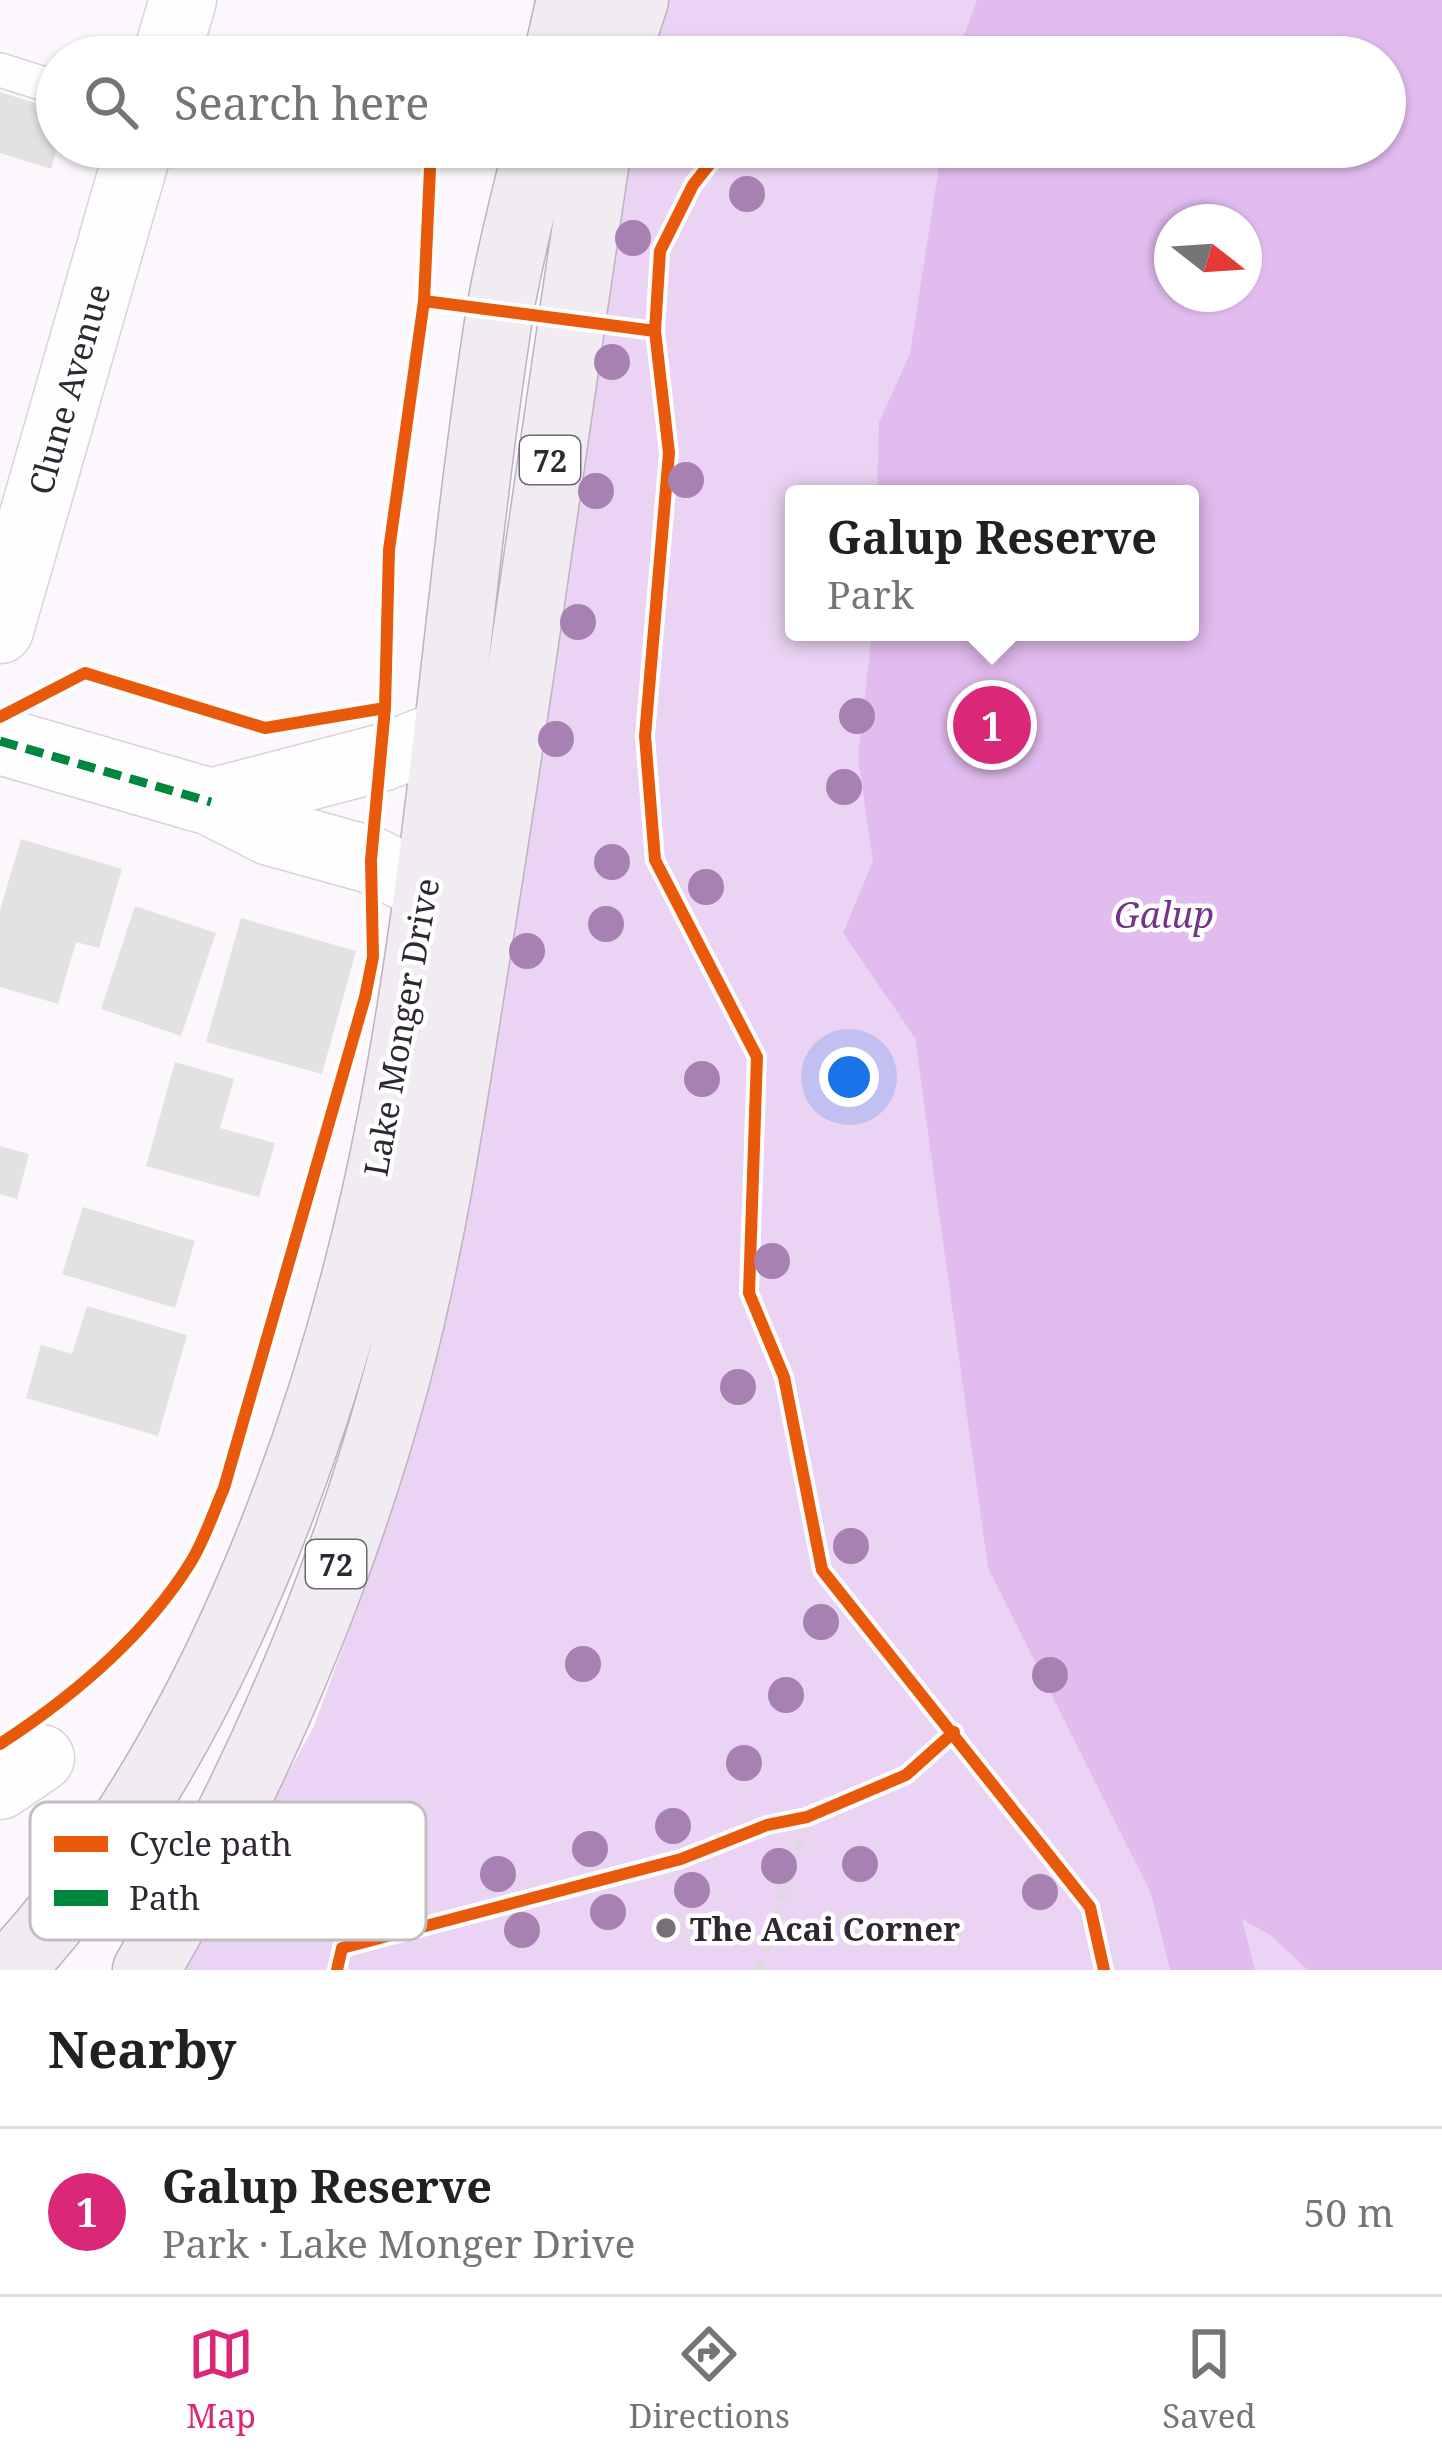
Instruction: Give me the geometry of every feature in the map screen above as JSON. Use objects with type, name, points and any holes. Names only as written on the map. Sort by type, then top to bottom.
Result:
[{"type":"main road","points":[[562,36],[570,0]]},
{"type":"main road","points":[[623,36],[635,0]]},
{"type":"main road","name":"Lake Monger Drive","points":[[137,1802],[214,1670],[262,1558],[346,1298],[392,1114],[500,313],[532,168]]},
{"type":"main road","name":"Lake Monger Drive","points":[[240,1802],[261,1759],[365,1483],[425,1261],[507,775],[595,168]]},
{"type":"main road","name":"Lake Monger Drive","points":[[10,1970],[34,1940]]},
{"type":"main road","name":"Lake Monger Drive","points":[[146,1970],[164,1940]]},
{"type":"street","points":[[172,36],[183,0]]},
{"type":"street","name":"Clune Avenue","points":[[0,630],[133,168]]},
{"type":"street","points":[[212,802],[384,758],[445,734]]},
{"type":"street","points":[[0,741],[212,802],[270,832],[371,860],[425,887]]},
{"type":"lane","points":[[0,70],[36,81]]},
{"type":"path","points":[[787,1821],[827,1809]]},
{"type":"path","points":[[760,1970],[807,1817]]},
{"type":"shaded area","points":[[668,0],[1442,0],[1442,1970],[181,1970],[197,1940],[426,1940],[426,1802],[273,1802],[314,1726],[371,1571],[417,1412],[627,168],[1406,168],[1406,36],[657,36]]},
{"type":"water","name":"Galup","points":[[977,0],[1442,0],[1442,1970],[1308,1970],[1270,1935],[1242,1919],[1255,1970],[1170,1970],[1151,1893],[988,1568],[915,1038],[843,933],[873,861],[858,758],[871,641],[1199,641],[1199,485],[877,485],[879,422],[910,354],[939,168],[1406,168],[1406,36],[964,36]]},
{"type":"building","points":[[0,92],[36,103],[36,164],[0,153]]},
{"type":"building","points":[[21,839],[122,869],[99,948],[76,942],[58,1004],[0,987],[0,910]]},
{"type":"building","points":[[135,906],[216,933],[181,1036],[101,1009]]},
{"type":"building","points":[[241,918],[356,951],[322,1074],[206,1042]]},
{"type":"building","points":[[175,1062],[234,1079],[220,1128],[275,1143],[259,1197],[146,1166]]},
{"type":"building","points":[[0,1146],[29,1154],[17,1199],[0,1194]]},
{"type":"building","points":[[83,1207],[195,1241],[175,1308],[62,1274]]},
{"type":"building","points":[[87,1306],[187,1335],[158,1436],[26,1398],[41,1345],[72,1354]]},
{"type":"marked path","points":[[0,741],[211,802]]},
{"type":"cycle path","points":[[424,301],[430,168]]},
{"type":"cycle path","points":[[706,168],[660,251],[655,331],[669,453],[645,736],[655,860],[757,1057],[749,1293],[784,1377],[822,1570],[1090,1907],[1104,1970]]},
{"type":"cycle path","points":[[0,717],[85,673],[265,728],[385,708],[389,550],[424,301],[655,331]]},
{"type":"cycle path","points":[[0,1744],[79,1686],[150,1618],[194,1556],[224,1488],[365,997],[373,957],[371,860],[385,708]]},
{"type":"cycle path","points":[[426,1926],[681,1859],[767,1825],[807,1817],[906,1775],[954,1732]]},
{"type":"cycle path","points":[[337,1970],[342,1948],[372,1940]]},
{"type":"place","name":"Galup Reserve","points":[[992,725]]},
{"type":"place","name":"The Acai Corner","points":[[666,1928]]}]
